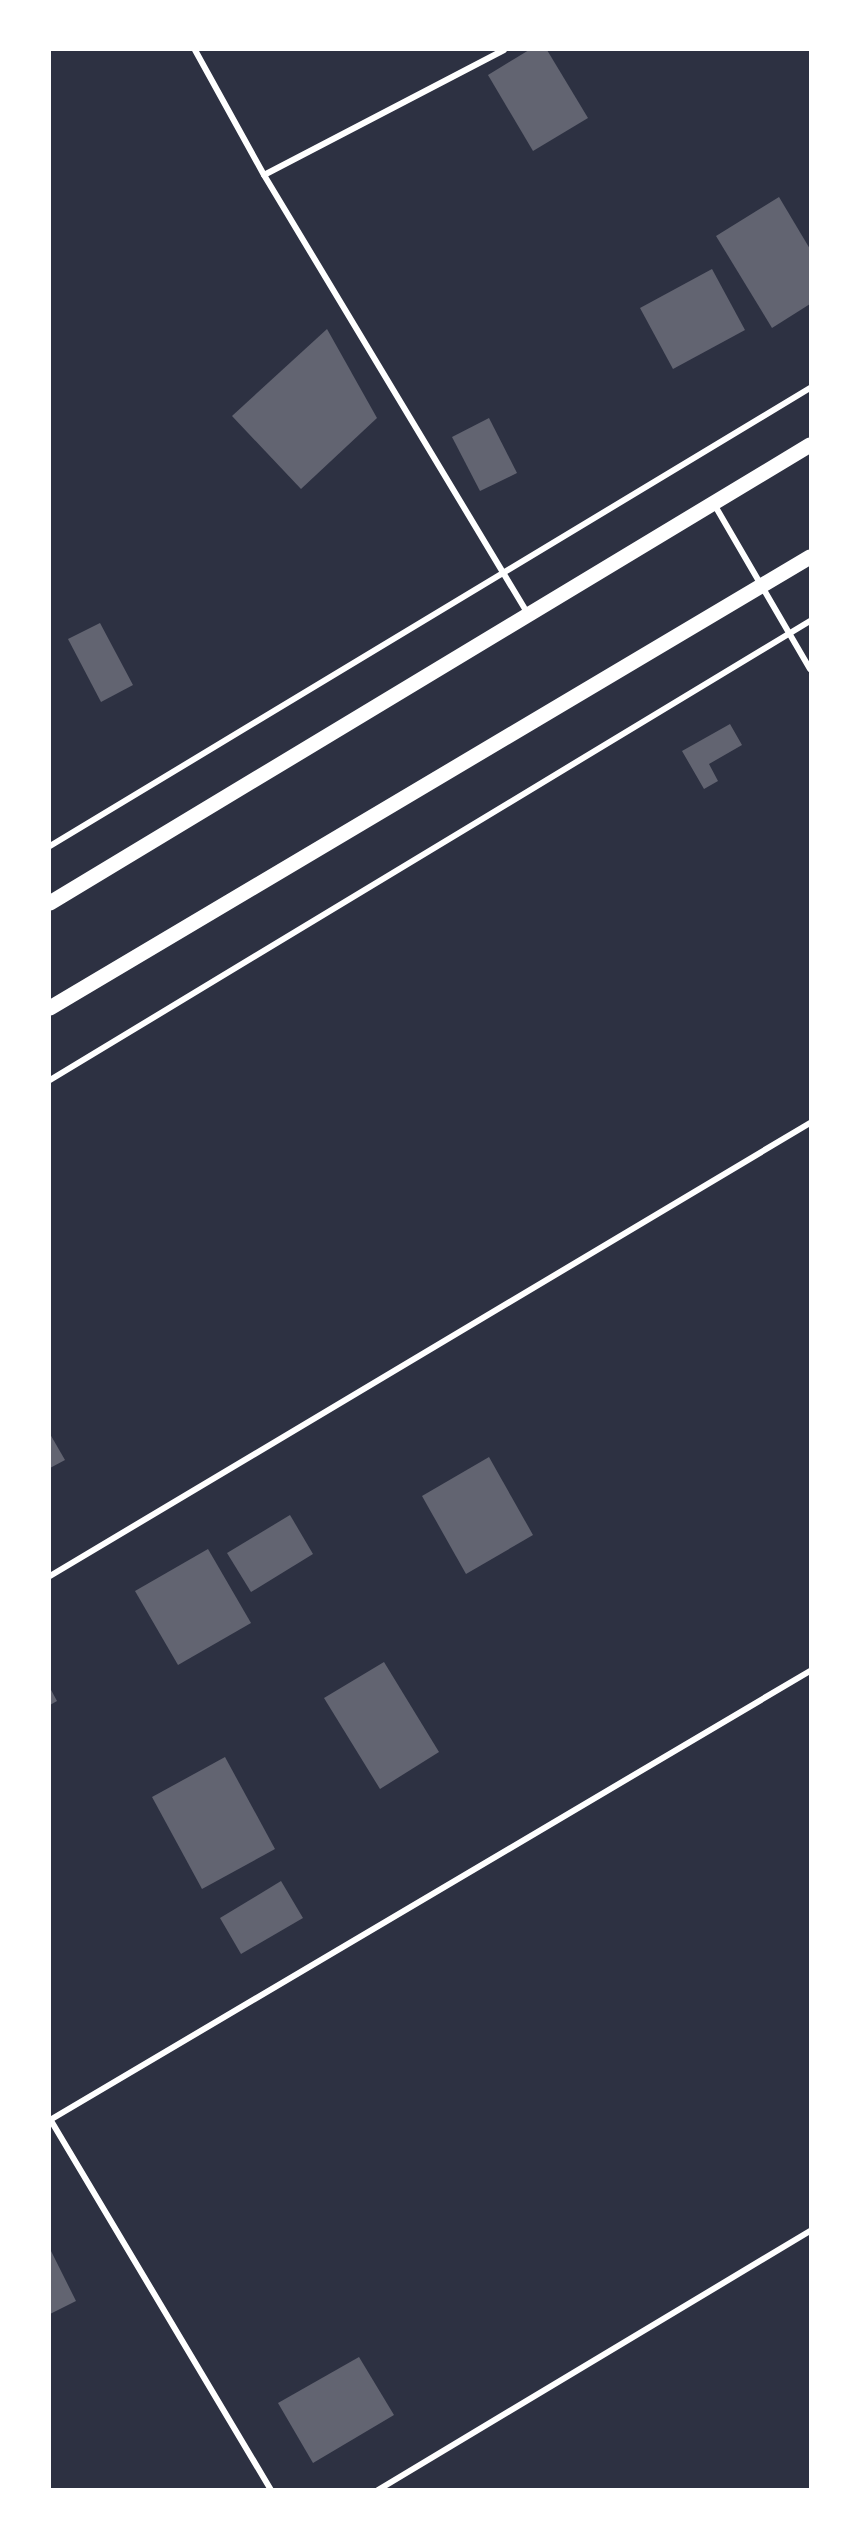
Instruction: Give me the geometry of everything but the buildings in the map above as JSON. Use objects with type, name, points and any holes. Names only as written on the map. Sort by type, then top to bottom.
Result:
[{"type":"main road","points":[[50,903],[810,445]]},
{"type":"main road","points":[[50,1008],[810,557]]},
{"type":"street","points":[[195,50],[264,175],[529,615]]},
{"type":"street","points":[[264,175],[504,50]]},
{"type":"street","points":[[50,846],[810,388]]},
{"type":"street","points":[[714,503],[810,669]]},
{"type":"street","points":[[50,1080],[810,621]]},
{"type":"street","points":[[50,1576],[810,1123]]},
{"type":"street","points":[[271,2490],[50,2120],[810,1671]]},
{"type":"street","points":[[378,2490],[810,2231]]}]
